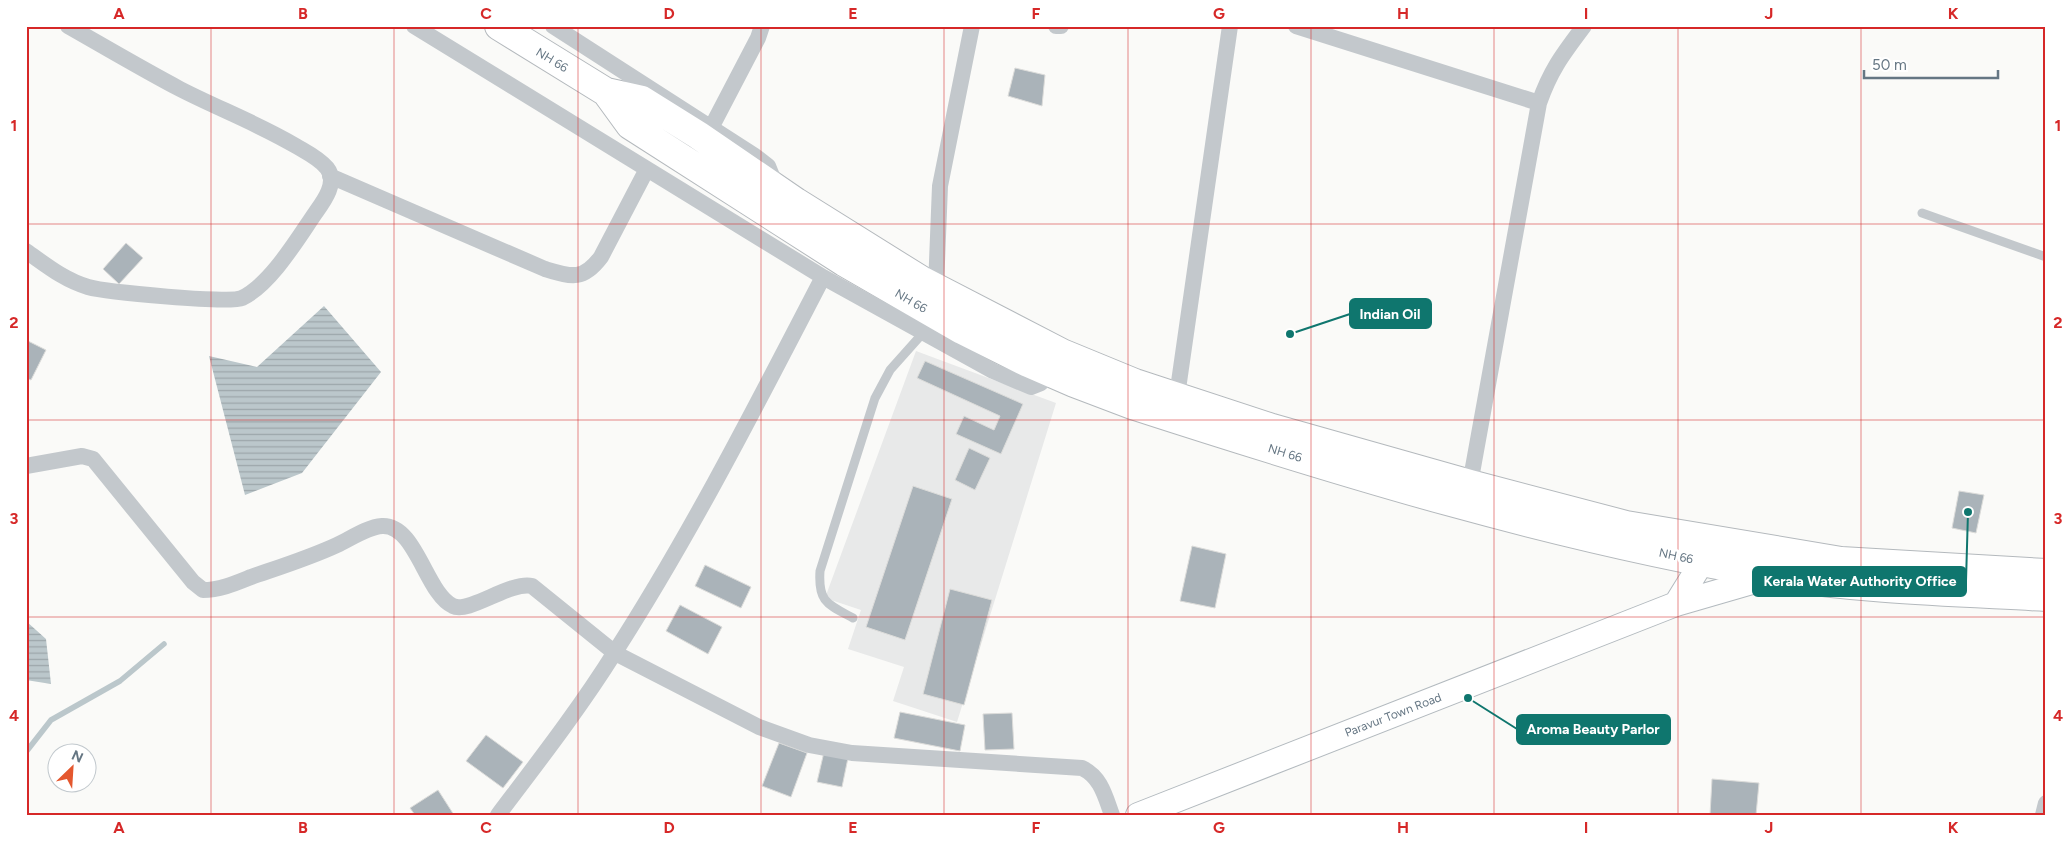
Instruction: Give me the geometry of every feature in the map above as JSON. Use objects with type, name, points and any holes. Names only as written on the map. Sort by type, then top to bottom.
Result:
[{"type":"highway","name":"NH 66","points":[[499,26],[606,92],[642,100],[776,188],[936,288],[1062,353],[1135,383],[1272,428],[1470,484],[1626,524],[1841,561],[2046,573]]},
{"type":"highway","name":"NH 66","points":[[606,92],[630,125],[819,246],[962,330],[1048,372],[1132,405],[1199,427],[1493,515],[1603,542],[1776,575],[1891,588],[2046,596]]},
{"type":"main road","points":[[1676,604],[1702,562]]},
{"type":"main road","name":"Paravur Town Road","points":[[1138,815],[1676,604],[1776,575]]},
{"type":"street","points":[[26,251],[63,277],[89,287],[124,292],[215,299],[240,299],[253,291],[282,262],[326,198],[330,184],[327,168],[314,157],[265,128],[181,90],[68,26]]},
{"type":"street","points":[[414,26],[822,277],[993,371],[1028,387],[1035,387],[1041,384],[1048,372]]},
{"type":"street","points":[[553,26],[768,166],[776,188]]},
{"type":"street","points":[[711,128],[758,38],[762,26]]},
{"type":"street","points":[[936,288],[940,186],[972,26]]},
{"type":"street","points":[[1056,26],[1061,26]]},
{"type":"street","points":[[1177,396],[1230,26]]},
{"type":"street","points":[[1296,26],[1539,103]]},
{"type":"street","points":[[1470,484],[1539,103],[1546,82],[1556,62],[1584,26]]},
{"type":"street","points":[[330,176],[545,269],[567,275],[581,274],[592,269],[601,257],[646,169]]},
{"type":"street","points":[[498,815],[535,767],[615,653],[687,533],[822,277]]},
{"type":"street","points":[[26,466],[82,456],[93,458],[193,582],[203,590],[222,587],[309,557],[374,528],[391,527],[404,536],[442,597],[452,606],[463,607],[514,587],[527,584],[532,586],[615,653],[759,727],[809,745],[852,753],[1082,768],[1095,776],[1100,782],[1112,815]]},
{"type":"street","points":[[2044,815],[2046,803]]},
{"type":"lane","points":[[1922,213],[2046,257]]},
{"type":"lane","points":[[853,618],[823,600],[820,593],[820,571],[875,398],[890,370],[923,332]]},
{"type":"shaded area","points":[[324,306],[381,372],[302,473],[245,495],[209,356],[257,367]]},
{"type":"shaded area","points":[[916,351],[1056,403],[957,722],[893,701],[904,667],[848,649],[861,610],[825,598]]},
{"type":"shaded area","points":[[26,621],[46,639],[51,684],[26,680]]},
{"type":"building","points":[[1015,68],[1045,75],[1042,106],[1008,96]]},
{"type":"building","points":[[126,243],[143,258],[119,284],[103,269]]},
{"type":"building","points":[[26,340],[46,350],[31,380],[26,378]]},
{"type":"building","points":[[925,361],[1023,404],[1001,454],[956,434],[964,416],[994,430],[1000,416],[917,378]]},
{"type":"building","points":[[969,448],[990,458],[975,490],[955,480]]},
{"type":"building","points":[[913,486],[952,499],[905,640],[866,627]]},
{"type":"building","points":[[1959,491],[1984,495],[1976,533],[1952,528]]},
{"type":"building","points":[[1192,546],[1226,554],[1215,608],[1180,601]]},
{"type":"building","points":[[705,565],[751,587],[741,608],[695,586]]},
{"type":"building","points":[[950,589],[992,600],[964,705],[923,694]]},
{"type":"building","points":[[680,605],[722,627],[708,654],[666,631]]},
{"type":"building","points":[[900,712],[965,725],[960,751],[894,738]]},
{"type":"building","points":[[1012,713],[1014,749],[985,750],[983,714]]},
{"type":"building","points":[[486,735],[523,762],[503,788],[466,761]]},
{"type":"building","points":[[779,743],[807,753],[791,797],[762,786]]},
{"type":"building","points":[[824,752],[848,758],[842,787],[817,782]]},
{"type":"building","points":[[1712,779],[1759,783],[1756,815],[1710,815]]},
{"type":"building","points":[[438,790],[454,815],[415,815],[410,808]]},
{"type":"waterway","points":[[26,752],[51,720],[120,681],[164,644]]},
{"type":"place","name":"Indian Oil","points":[[1290,334]]},
{"type":"place","name":"Kerala Water Authority Office","points":[[1968,512]]},
{"type":"place","name":"Aroma Beauty Parlor","points":[[1468,698]]}]
